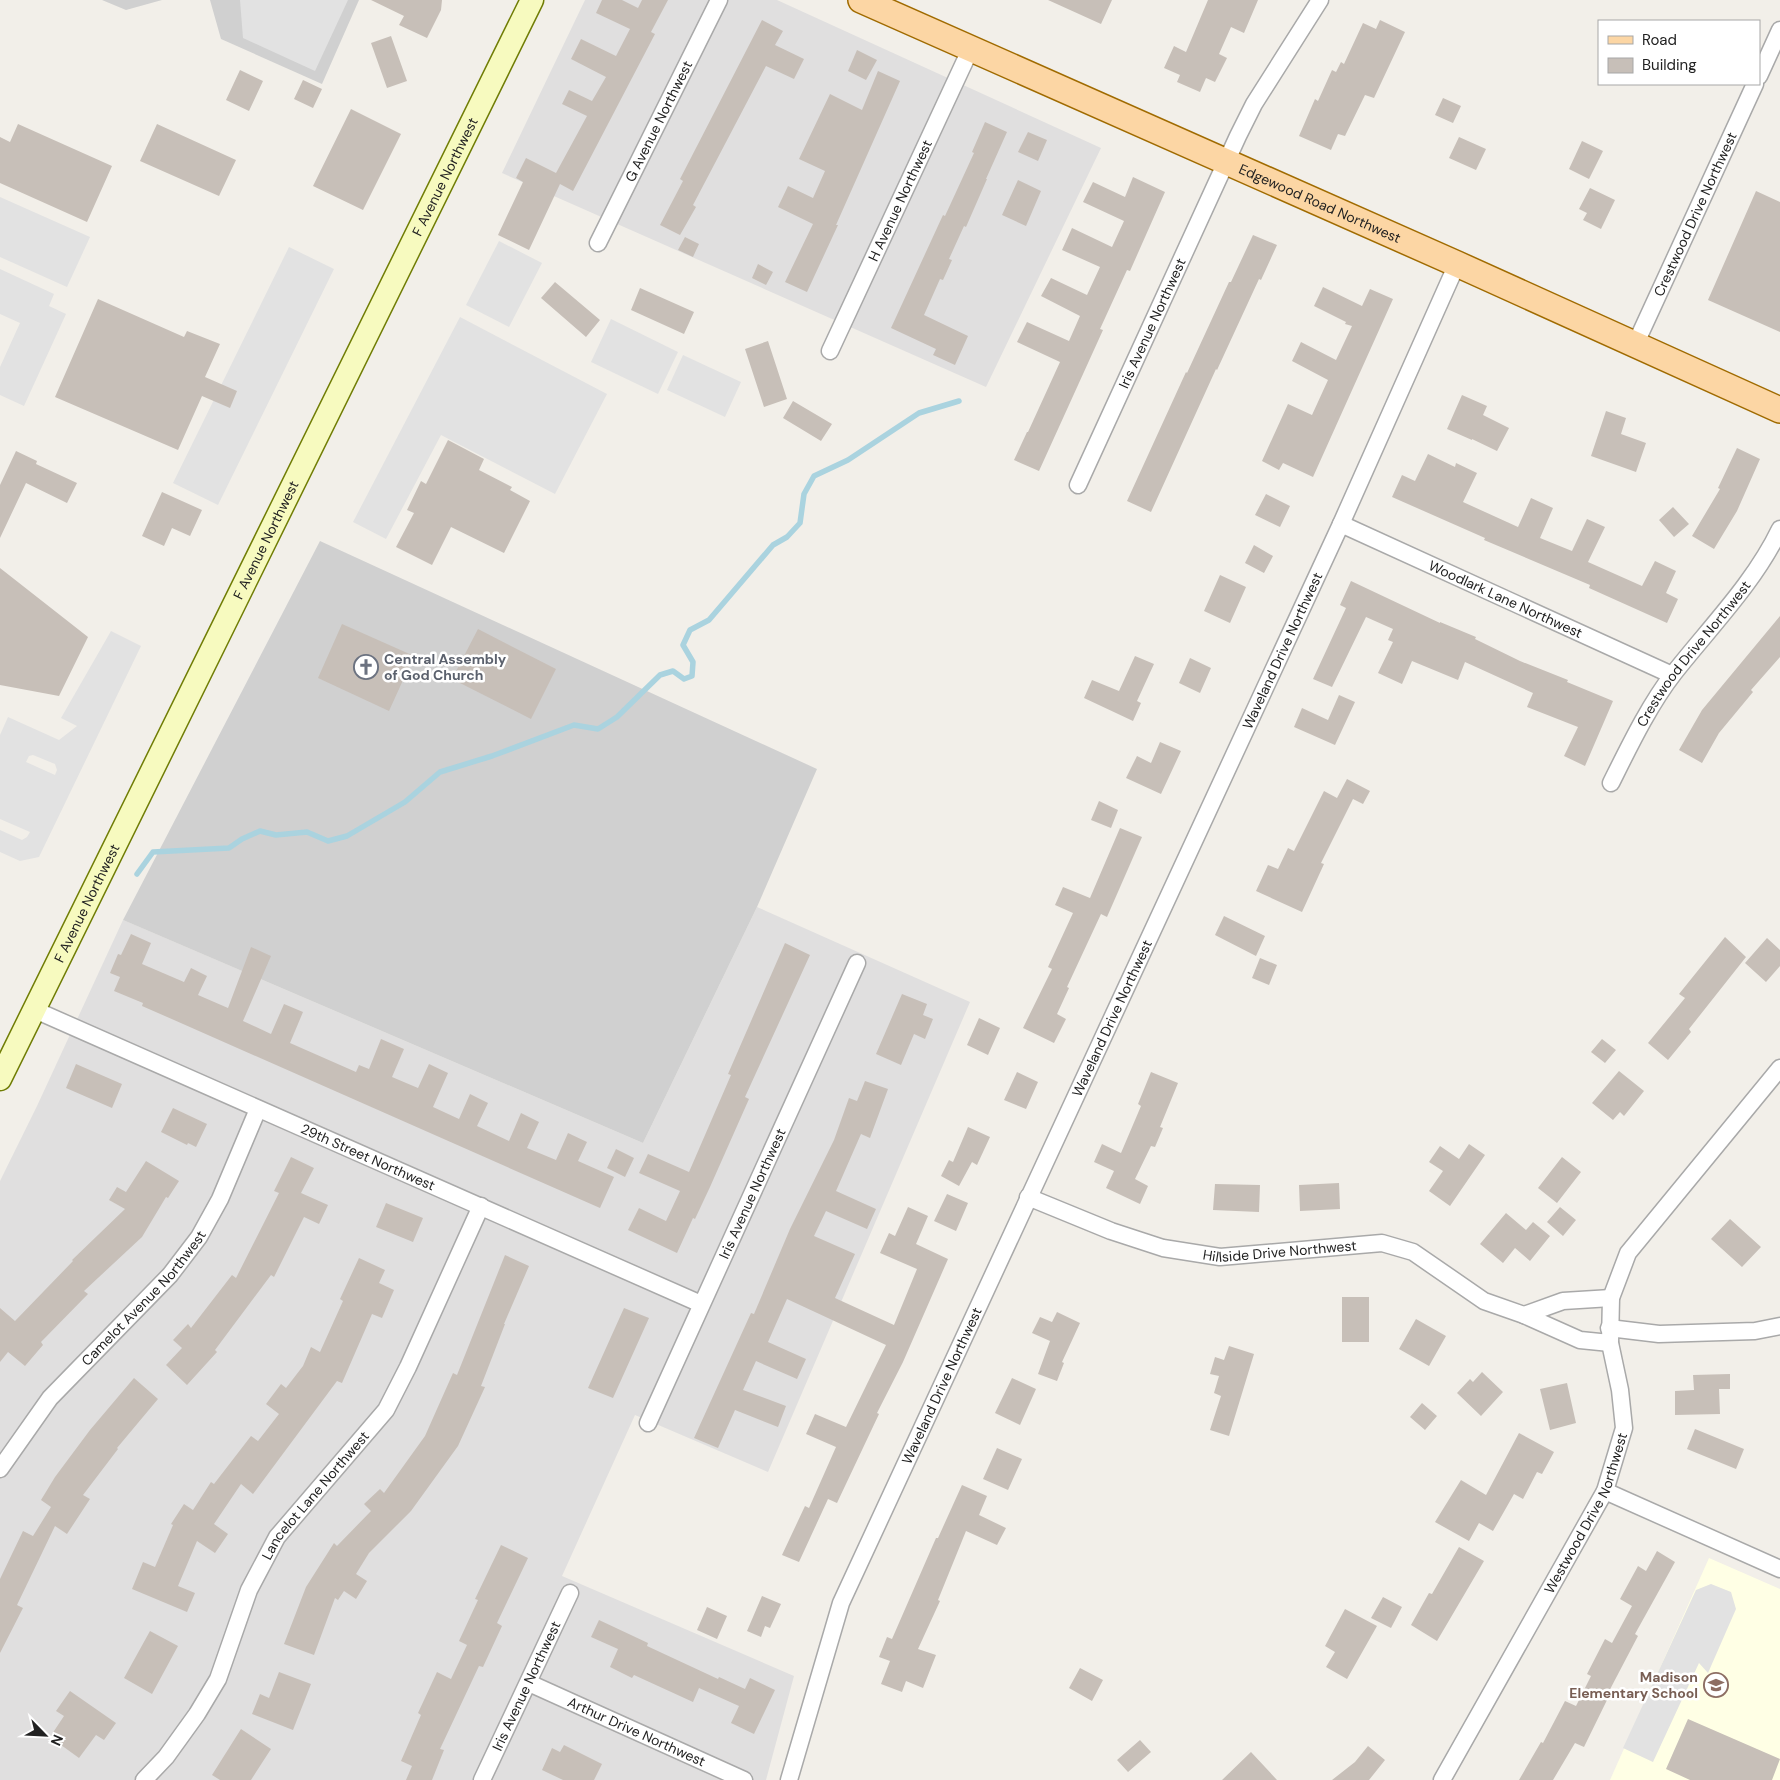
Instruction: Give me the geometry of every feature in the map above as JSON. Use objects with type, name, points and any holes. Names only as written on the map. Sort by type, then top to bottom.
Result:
[{"type":"main road","name":"F Avenue Northwest","points":[[0,1079],[532,0]]},
{"type":"main road","name":"Edgewood Road Northwest","points":[[877,3],[971,48],[1225,163],[1457,264],[1780,410]]},
{"type":"street","name":"G Avenue Northwest","points":[[598,243],[719,0]]},
{"type":"street","name":"Iris Avenue Northwest","points":[[1078,485],[1225,163],[1254,104],[1320,0]]},
{"type":"street","points":[[1760,74],[1780,30]]},
{"type":"street","name":"H Avenue Northwest","points":[[830,351],[971,48]]},
{"type":"street","name":"Crestwood Drive Northwest","points":[[1635,345],[1755,85]]},
{"type":"street","name":"Waveland Drive Northwest","points":[[789,1780],[841,1602],[1341,524],[1457,264]]},
{"type":"street","name":"Woodlark Lane Northwest","points":[[1341,524],[1672,675]]},
{"type":"street","name":"Crestwood Drive Northwest","points":[[1611,783],[1638,730],[1672,675],[1733,603],[1769,552],[1780,529]]},
{"type":"street","name":"Iris Avenue Northwest","points":[[648,1423],[857,963]]},
{"type":"street","name":"29th Street Northwest","points":[[35,1010],[702,1304]]},
{"type":"street","name":"Westwood Drive Northwest","points":[[1442,1780],[1605,1491],[1624,1428],[1620,1390],[1609,1335],[1611,1298],[1628,1252],[1780,1068]]},
{"type":"street","name":"Camelot Avenue Northwest","points":[[0,1469],[50,1398],[170,1275],[199,1237],[220,1199],[258,1108]]},
{"type":"street","name":"Hillside Drive Northwest","points":[[1028,1197],[1111,1232],[1163,1248],[1220,1257],[1382,1243],[1413,1252],[1484,1301],[1524,1314],[1580,1340],[1609,1335],[1755,1330],[1780,1326]]},
{"type":"street","name":"Lancelot Lane Northwest","points":[[144,1780],[166,1757],[198,1714],[218,1679],[249,1590],[277,1537],[386,1410],[408,1367],[481,1206]]},
{"type":"street","points":[[1524,1314],[1563,1301],[1611,1298]]},
{"type":"street","points":[[1605,1491],[1780,1569]]},
{"type":"street","name":"Iris Avenue Northwest","points":[[482,1780],[570,1593]]},
{"type":"street","name":"Arthur Drive Northwest","points":[[529,1683],[744,1780]]},
{"type":"shaded area","points":[[102,0],[162,0],[126,10]]},
{"type":"shaded area","points":[[210,0],[359,0],[322,84],[221,39]]},
{"type":"shaded area","points":[[240,0],[348,0],[315,71],[243,38]]},
{"type":"shaded area","points":[[585,0],[777,0],[1101,148],[986,387],[502,173]]},
{"type":"shaded area","points":[[0,197],[90,237],[67,287],[0,257]]},
{"type":"shaded area","points":[[499,241],[542,263],[509,327],[466,305]]},
{"type":"shaded area","points":[[289,247],[334,269],[218,505],[173,483]]},
{"type":"shaded area","points":[[0,269],[54,294],[49,306],[66,314],[24,406],[0,395],[0,367],[20,323],[0,314]]},
{"type":"shaded area","points":[[460,317],[607,394],[555,494],[441,435],[386,539],[353,522]]},
{"type":"shaded area","points":[[611,319],[678,352],[658,394],[591,362]]},
{"type":"shaded area","points":[[683,355],[741,382],[725,417],[667,390]]},
{"type":"shaded area","points":[[320,541],[817,769],[757,907],[643,1143],[123,920]]},
{"type":"shaded area","points":[[111,631],[141,646],[39,857],[20,861],[0,852],[0,830],[22,840],[30,832],[0,819],[0,735],[8,717],[59,740],[77,726],[61,718]],"holes":[[[33,755],[55,764],[57,770],[55,775],[26,762],[29,756]]]},
{"type":"shaded area","points":[[757,907],[970,1002],[768,1472],[635,1415],[562,1576],[794,1676],[766,1780],[0,1780],[0,1181],[123,920],[643,1143]]},
{"type":"shaded area","name":"Madison Elementary School","points":[[1709,1558],[1780,1589],[1780,1780],[1610,1780]]},
{"type":"shaded area","points":[[1711,1584],[1731,1592],[1736,1609],[1708,1673],[1699,1663],[1653,1762],[1623,1748],[1696,1590]]},
{"type":"building","points":[[371,0],[442,0],[441,10],[427,38],[399,25],[404,16]]},
{"type":"building","points":[[602,0],[622,0],[638,8],[642,0],[668,0],[651,32],[655,34],[573,191],[560,184],[529,250],[498,235],[523,182],[516,178],[526,158],[556,173],[587,116],[562,104],[569,90],[592,101],[606,77],[571,59],[581,39],[616,56],[630,29],[596,13]]},
{"type":"building","points":[[1048,0],[1112,0],[1101,24]]},
{"type":"building","points":[[1208,0],[1258,0],[1244,33],[1231,27],[1219,54],[1227,58],[1215,82],[1206,78],[1200,92],[1177,82],[1180,75],[1164,68],[1174,46],[1186,52]]},
{"type":"building","points":[[762,20],[783,31],[775,45],[804,59],[794,79],[766,66],[693,205],[696,207],[680,235],[660,225],[683,181],[680,179]]},
{"type":"building","points":[[1380,20],[1405,32],[1374,98],[1365,95],[1345,136],[1338,134],[1331,150],[1299,136],[1315,99],[1318,101],[1332,70],[1336,72],[1341,62],[1344,64],[1363,23],[1376,29]]},
{"type":"building","points":[[391,36],[407,81],[387,88],[371,43]]},
{"type":"building","points":[[857,50],[877,60],[866,80],[848,71]]},
{"type":"building","points":[[240,70],[263,81],[249,111],[226,100]]},
{"type":"building","points":[[878,71],[900,81],[807,292],[785,282],[813,224],[778,207],[788,186],[813,198],[825,171],[799,159],[830,94],[862,110]]},
{"type":"building","points":[[303,80],[322,89],[313,108],[294,99]]},
{"type":"building","points":[[1443,98],[1461,106],[1453,123],[1435,115]]},
{"type":"building","points":[[351,109],[401,134],[363,210],[313,186]]},
{"type":"building","points":[[985,122],[1007,132],[966,227],[964,226],[949,259],[952,260],[943,280],[940,279],[924,315],[968,336],[955,365],[933,355],[936,349],[891,328],[974,153],[972,152]]},
{"type":"building","points":[[18,124],[112,166],[87,222],[0,183],[0,137],[10,142]]},
{"type":"building","points":[[157,124],[236,160],[219,196],[140,161]]},
{"type":"building","points":[[1028,132],[1047,140],[1038,161],[1018,152]]},
{"type":"building","points":[[1459,137],[1486,149],[1476,170],[1449,158]]},
{"type":"building","points":[[1582,141],[1603,151],[1589,179],[1569,169]]},
{"type":"building","points":[[1133,177],[1165,192],[1130,271],[1127,270],[1100,329],[1103,330],[1039,471],[1014,460],[1060,362],[1017,342],[1027,322],[1069,341],[1080,316],[1041,296],[1051,278],[1087,295],[1100,267],[1062,250],[1072,228],[1112,247],[1124,221],[1083,202],[1093,182],[1125,197]]},
{"type":"building","points":[[1018,180],[1041,191],[1026,226],[1002,215]]},
{"type":"building","points":[[1590,188],[1615,200],[1601,229],[1583,220],[1587,213],[1579,209]]},
{"type":"building","points":[[1756,191],[1780,202],[1780,332],[1708,300]]},
{"type":"building","points":[[1253,235],[1277,245],[1216,369],[1151,512],[1127,501],[1186,372]]},
{"type":"building","points":[[685,237],[699,244],[693,257],[678,250]]},
{"type":"building","points":[[758,264],[773,272],[766,285],[752,278]]},
{"type":"building","points":[[555,282],[600,320],[586,337],[541,298]]},
{"type":"building","points":[[1323,287],[1362,306],[1370,289],[1393,299],[1313,477],[1283,463],[1279,470],[1262,461],[1288,404],[1312,415],[1328,380],[1292,361],[1301,342],[1336,360],[1352,326],[1314,306]]},
{"type":"building","points":[[640,288],[694,312],[684,334],[631,310]]},
{"type":"building","points":[[98,299],[184,337],[187,331],[220,344],[205,377],[237,391],[230,408],[202,396],[178,450],[55,397]]},
{"type":"building","points":[[768,341],[787,399],[764,407],[745,349]]},
{"type":"building","points":[[1462,395],[1487,406],[1483,415],[1509,428],[1497,451],[1447,429]]},
{"type":"building","points":[[793,401],[832,424],[821,441],[783,418]]},
{"type":"building","points":[[1606,411],[1626,418],[1621,434],[1646,443],[1636,472],[1591,456]]},
{"type":"building","points":[[448,440],[484,459],[479,470],[512,487],[510,490],[530,501],[504,553],[451,527],[432,565],[396,547],[414,513],[407,510],[421,481],[426,484]]},
{"type":"building","points":[[1737,448],[1760,459],[1737,511],[1714,549],[1692,536],[1720,489],[1718,488]]},
{"type":"building","points":[[16,451],[37,461],[36,464],[77,483],[67,503],[26,483],[0,538],[0,485]]},
{"type":"building","points":[[1428,454],[1455,467],[1456,463],[1477,473],[1463,502],[1518,527],[1531,498],[1553,508],[1540,538],[1572,551],[1587,519],[1605,527],[1588,562],[1642,586],[1655,561],[1676,571],[1666,593],[1678,599],[1667,623],[1589,588],[1590,585],[1484,540],[1485,538],[1392,497],[1402,475],[1415,481]]},
{"type":"building","points":[[162,492],[202,510],[190,536],[172,528],[164,546],[142,536]]},
{"type":"building","points":[[1266,494],[1290,506],[1280,527],[1255,515]]},
{"type":"building","points":[[1673,507],[1689,524],[1674,537],[1659,520]]},
{"type":"building","points":[[1254,545],[1273,556],[1264,573],[1245,563]]},
{"type":"building","points":[[0,568],[88,637],[59,696],[0,685]]},
{"type":"building","points":[[1220,575],[1246,587],[1230,623],[1204,611]]},
{"type":"building","points":[[1351,581],[1440,623],[1476,637],[1475,639],[1520,661],[1568,680],[1567,682],[1613,701],[1585,766],[1564,756],[1578,727],[1527,707],[1533,693],[1465,662],[1458,680],[1412,661],[1402,684],[1378,673],[1393,642],[1388,640],[1393,629],[1366,617],[1332,687],[1313,679],[1346,608],[1340,605]]},
{"type":"building","points":[[1780,616],[1780,657],[1751,690],[1753,692],[1719,733],[1702,763],[1679,750],[1702,710]]},
{"type":"building","name":"Central Assembly of God Church","points":[[342,624],[414,656],[389,711],[318,678]]},
{"type":"building","points":[[478,629],[556,669],[531,719],[452,679]]},
{"type":"building","points":[[1135,656],[1154,664],[1137,701],[1141,703],[1133,721],[1084,698],[1092,680],[1119,691]]},
{"type":"building","points":[[1190,658],[1211,668],[1200,693],[1179,683]]},
{"type":"building","points":[[1339,695],[1355,702],[1335,745],[1294,727],[1302,708],[1328,720]]},
{"type":"building","points":[[1160,742],[1181,751],[1161,794],[1126,778],[1137,756],[1151,763]]},
{"type":"building","points":[[1347,779],[1370,791],[1363,804],[1353,799],[1321,863],[1324,864],[1302,912],[1256,891],[1268,865],[1278,869],[1288,848],[1294,851],[1324,791],[1337,798]]},
{"type":"building","points":[[1099,801],[1118,810],[1111,828],[1091,820]]},
{"type":"building","points":[[1120,828],[1142,837],[1107,917],[1101,914],[1067,987],[1069,988],[1057,1014],[1066,1019],[1054,1043],[1023,1028],[1052,969],[1048,967],[1073,913],[1055,905],[1063,887],[1090,898]]},
{"type":"building","points":[[1224,916],[1265,936],[1256,956],[1215,935]]},
{"type":"building","points":[[131,934],[151,943],[142,964],[184,982],[191,968],[207,976],[198,995],[228,1008],[251,947],[271,956],[243,1021],[271,1034],[284,1004],[303,1012],[290,1043],[356,1072],[359,1065],[369,1069],[381,1039],[404,1049],[392,1077],[418,1088],[429,1064],[448,1073],[433,1107],[459,1119],[470,1094],[488,1103],[477,1126],[509,1141],[521,1113],[539,1122],[527,1148],[556,1160],[568,1133],[587,1142],[578,1161],[614,1177],[600,1208],[142,1006],[143,1003],[114,991],[120,977],[110,973],[118,954],[121,955]]},
{"type":"building","points":[[1725,937],[1746,957],[1689,1029],[1691,1032],[1668,1060],[1648,1043],[1685,998],[1679,994]]},
{"type":"building","points":[[1767,938],[1780,950],[1780,966],[1766,982],[1745,963]]},
{"type":"building","points":[[785,943],[810,955],[745,1097],[749,1099],[710,1187],[677,1253],[628,1230],[639,1208],[666,1221],[680,1191],[639,1173],[648,1154],[689,1172],[731,1075],[728,1074]]},
{"type":"building","points":[[1260,958],[1277,965],[1269,985],[1252,978]]},
{"type":"building","points":[[902,994],[927,1004],[923,1015],[933,1019],[925,1039],[914,1034],[901,1065],[876,1054]]},
{"type":"building","points":[[979,1018],[1000,1028],[988,1055],[967,1045]]},
{"type":"building","points":[[1602,1039],[1616,1050],[1605,1063],[1591,1052]]},
{"type":"building","points":[[76,1064],[122,1084],[112,1108],[66,1088]]},
{"type":"building","points":[[1619,1071],[1644,1091],[1624,1116],[1620,1112],[1613,1120],[1592,1103]]},
{"type":"building","points":[[1017,1072],[1038,1082],[1026,1109],[1004,1100]]},
{"type":"building","points":[[1151,1072],[1178,1083],[1160,1127],[1163,1128],[1155,1147],[1151,1146],[1135,1179],[1148,1186],[1140,1204],[1106,1188],[1114,1171],[1094,1162],[1102,1144],[1121,1153],[1141,1106],[1138,1104]]},
{"type":"building","points":[[865,1081],[888,1089],[870,1138],[861,1134],[836,1191],[876,1209],[867,1229],[826,1211],[814,1236],[855,1254],[835,1298],[894,1325],[917,1269],[880,1253],[889,1233],[895,1236],[908,1207],[928,1216],[916,1244],[948,1259],[903,1362],[877,1413],[879,1414],[837,1503],[828,1499],[799,1562],[782,1555],[805,1506],[809,1508],[836,1447],[806,1434],[815,1414],[846,1427],[886,1345],[787,1299],[768,1342],[806,1359],[797,1379],[756,1361],[743,1390],[786,1406],[778,1427],[735,1410],[718,1448],[694,1438],[751,1313],[754,1314],[790,1229],[834,1140],[849,1098],[857,1101]]},
{"type":"building","points":[[173,1108],[207,1124],[196,1147],[188,1143],[187,1145],[161,1132]]},
{"type":"building","points":[[968,1127],[990,1137],[977,1165],[972,1162],[959,1186],[941,1176],[949,1160],[953,1162]]},
{"type":"building","points":[[1469,1144],[1485,1155],[1450,1206],[1429,1191],[1443,1171],[1429,1162],[1440,1146],[1459,1159]]},
{"type":"building","points":[[616,1149],[634,1158],[625,1177],[607,1168]]},
{"type":"building","points":[[291,1157],[314,1168],[301,1193],[328,1205],[319,1224],[304,1217],[274,1277],[271,1275],[215,1350],[217,1352],[187,1385],[166,1365],[182,1348],[173,1340],[188,1324],[191,1328],[232,1275],[236,1278],[279,1193],[274,1191]]},
{"type":"building","points":[[1562,1157],[1581,1172],[1557,1203],[1538,1188]]},
{"type":"building","points":[[146,1161],[179,1181],[168,1198],[166,1197],[142,1237],[84,1291],[88,1294],[41,1342],[43,1345],[25,1366],[8,1352],[0,1362],[0,1308],[15,1321],[72,1260],[125,1209],[109,1200],[117,1187],[126,1192]]},
{"type":"building","points":[[1339,1183],[1340,1209],[1300,1211],[1299,1185]]},
{"type":"building","points":[[1215,1184],[1260,1185],[1259,1212],[1213,1210]]},
{"type":"building","points":[[947,1194],[968,1203],[956,1231],[934,1221]]},
{"type":"building","points":[[386,1203],[423,1218],[413,1242],[376,1227]]},
{"type":"building","points":[[1560,1207],[1576,1220],[1563,1236],[1547,1222]]},
{"type":"building","points":[[1506,1213],[1526,1230],[1533,1222],[1550,1236],[1530,1261],[1515,1248],[1503,1263],[1480,1244]]},
{"type":"building","points":[[1730,1219],[1761,1247],[1742,1267],[1711,1239]]},
{"type":"building","points":[[505,1255],[529,1266],[504,1324],[481,1386],[485,1387],[458,1446],[411,1511],[369,1553],[356,1574],[367,1581],[356,1599],[344,1591],[338,1600],[335,1598],[314,1655],[284,1644],[306,1587],[334,1543],[337,1546],[371,1511],[364,1504],[380,1489],[384,1493],[425,1436],[453,1373],[457,1375]]},
{"type":"building","points":[[359,1258],[385,1270],[379,1283],[394,1290],[382,1318],[372,1314],[342,1383],[337,1381],[253,1494],[241,1484],[214,1524],[228,1534],[215,1553],[197,1541],[178,1586],[195,1593],[187,1612],[132,1589],[143,1562],[155,1567],[173,1525],[171,1524],[184,1504],[193,1510],[211,1482],[214,1484],[251,1436],[258,1441],[279,1414],[266,1404],[281,1384],[286,1388],[303,1366],[311,1347],[320,1352],[343,1301],[340,1299]]},
{"type":"building","points":[[1342,1297],[1369,1297],[1369,1342],[1342,1342]]},
{"type":"building","points":[[624,1308],[649,1318],[613,1398],[588,1388]]},
{"type":"building","points":[[1057,1312],[1080,1323],[1062,1362],[1064,1363],[1057,1381],[1038,1374],[1050,1341],[1032,1333],[1040,1317],[1052,1322]]},
{"type":"building","points":[[1416,1319],[1446,1336],[1429,1366],[1399,1349]]},
{"type":"building","points":[[1229,1346],[1254,1354],[1229,1436],[1210,1430],[1221,1396],[1214,1393],[1219,1376],[1210,1374],[1215,1357],[1224,1360]]},
{"type":"building","points":[[1482,1372],[1503,1392],[1481,1416],[1457,1393],[1470,1379],[1473,1382]]},
{"type":"building","points":[[1730,1374],[1730,1389],[1719,1389],[1720,1414],[1675,1415],[1675,1391],[1694,1390],[1693,1375]]},
{"type":"building","points":[[134,1378],[158,1399],[117,1448],[83,1495],[90,1499],[67,1534],[55,1526],[17,1605],[23,1608],[0,1653],[0,1579],[23,1531],[33,1536],[51,1507],[41,1500],[55,1477],[90,1430]]},
{"type":"building","points":[[1012,1378],[1036,1389],[1020,1425],[995,1413]]},
{"type":"building","points":[[1567,1383],[1576,1423],[1550,1430],[1540,1389]]},
{"type":"building","points":[[1422,1403],[1437,1416],[1425,1430],[1410,1417]]},
{"type":"building","points":[[1695,1429],[1744,1449],[1736,1469],[1687,1449]]},
{"type":"building","points":[[1519,1433],[1554,1452],[1542,1474],[1537,1472],[1523,1499],[1514,1494],[1493,1531],[1479,1523],[1469,1541],[1435,1522],[1461,1480],[1486,1495]]},
{"type":"building","points":[[997,1448],[1022,1459],[1008,1490],[983,1479]]},
{"type":"building","points":[[962,1485],[987,1496],[979,1515],[1006,1528],[997,1545],[966,1531],[938,1600],[940,1601],[918,1649],[936,1655],[923,1688],[906,1681],[902,1692],[881,1684],[890,1661],[879,1657],[887,1637],[892,1639],[936,1538],[938,1538]]},
{"type":"building","points":[[501,1545],[528,1558],[497,1623],[502,1626],[483,1667],[479,1666],[440,1749],[444,1750],[432,1780],[406,1780],[412,1766],[401,1761],[421,1715],[418,1713],[437,1672],[451,1679],[467,1645],[459,1641],[478,1600],[475,1599]]},
{"type":"building","points":[[1459,1547],[1484,1561],[1437,1641],[1411,1625],[1429,1593],[1432,1594]]},
{"type":"building","points":[[1657,1551],[1675,1562],[1635,1634],[1638,1636],[1606,1697],[1608,1698],[1584,1747],[1575,1743],[1553,1780],[1519,1780],[1541,1742],[1543,1743],[1565,1701],[1576,1706],[1591,1676],[1587,1674],[1605,1639],[1612,1643],[1632,1606],[1620,1599],[1638,1566],[1646,1571]]},
{"type":"building","points":[[762,1596],[781,1604],[770,1628],[765,1626],[761,1637],[747,1631]]},
{"type":"building","points":[[1383,1597],[1402,1607],[1391,1628],[1371,1618]]},
{"type":"building","points":[[707,1607],[727,1616],[717,1639],[697,1630]]},
{"type":"building","points":[[1345,1609],[1377,1626],[1347,1679],[1326,1667],[1335,1652],[1325,1646]]},
{"type":"building","points":[[599,1620],[648,1643],[647,1646],[718,1679],[719,1677],[745,1689],[750,1678],[775,1690],[754,1734],[731,1723],[739,1706],[699,1688],[693,1702],[634,1675],[632,1678],[610,1667],[618,1649],[591,1637]]},
{"type":"building","points":[[150,1631],[178,1646],[152,1694],[124,1678]]},
{"type":"building","points":[[1080,1668],[1103,1680],[1092,1701],[1069,1688]]},
{"type":"building","points":[[279,1672],[311,1684],[293,1730],[252,1714],[260,1694],[269,1698]]},
{"type":"building","points":[[70,1691],[116,1723],[104,1740],[96,1735],[79,1758],[50,1737],[64,1716],[56,1711]]},
{"type":"building","points":[[1688,1719],[1780,1759],[1772,1780],[1690,1780],[1666,1769]]},
{"type":"building","points":[[241,1729],[271,1749],[251,1780],[220,1780],[212,1775]]},
{"type":"building","points":[[1140,1740],[1151,1752],[1128,1772],[1117,1760]]},
{"type":"building","points":[[564,1745],[602,1764],[594,1780],[563,1780],[542,1770],[552,1748],[560,1752]]},
{"type":"building","points":[[1368,1746],[1385,1760],[1369,1780],[1332,1780],[1355,1762]]},
{"type":"building","points":[[1251,1752],[1277,1780],[1222,1780]]},
{"type":"waterway","points":[[137,874],[153,852],[229,848],[242,839],[260,831],[276,835],[307,832],[328,841],[347,836],[405,802],[440,772],[492,756],[574,725],[598,729],[617,717],[660,675],[673,671],[684,679],[692,676],[693,662],[683,645],[690,630],[709,620],[773,545],[787,537],[800,523],[804,494],[814,476],[848,460],[919,413],[959,401]]},
{"type":"place","name":"Central Assembly of God Church","points":[[366,667]]},
{"type":"place","name":"Madison Elementary School","points":[[1716,1685]]}]
